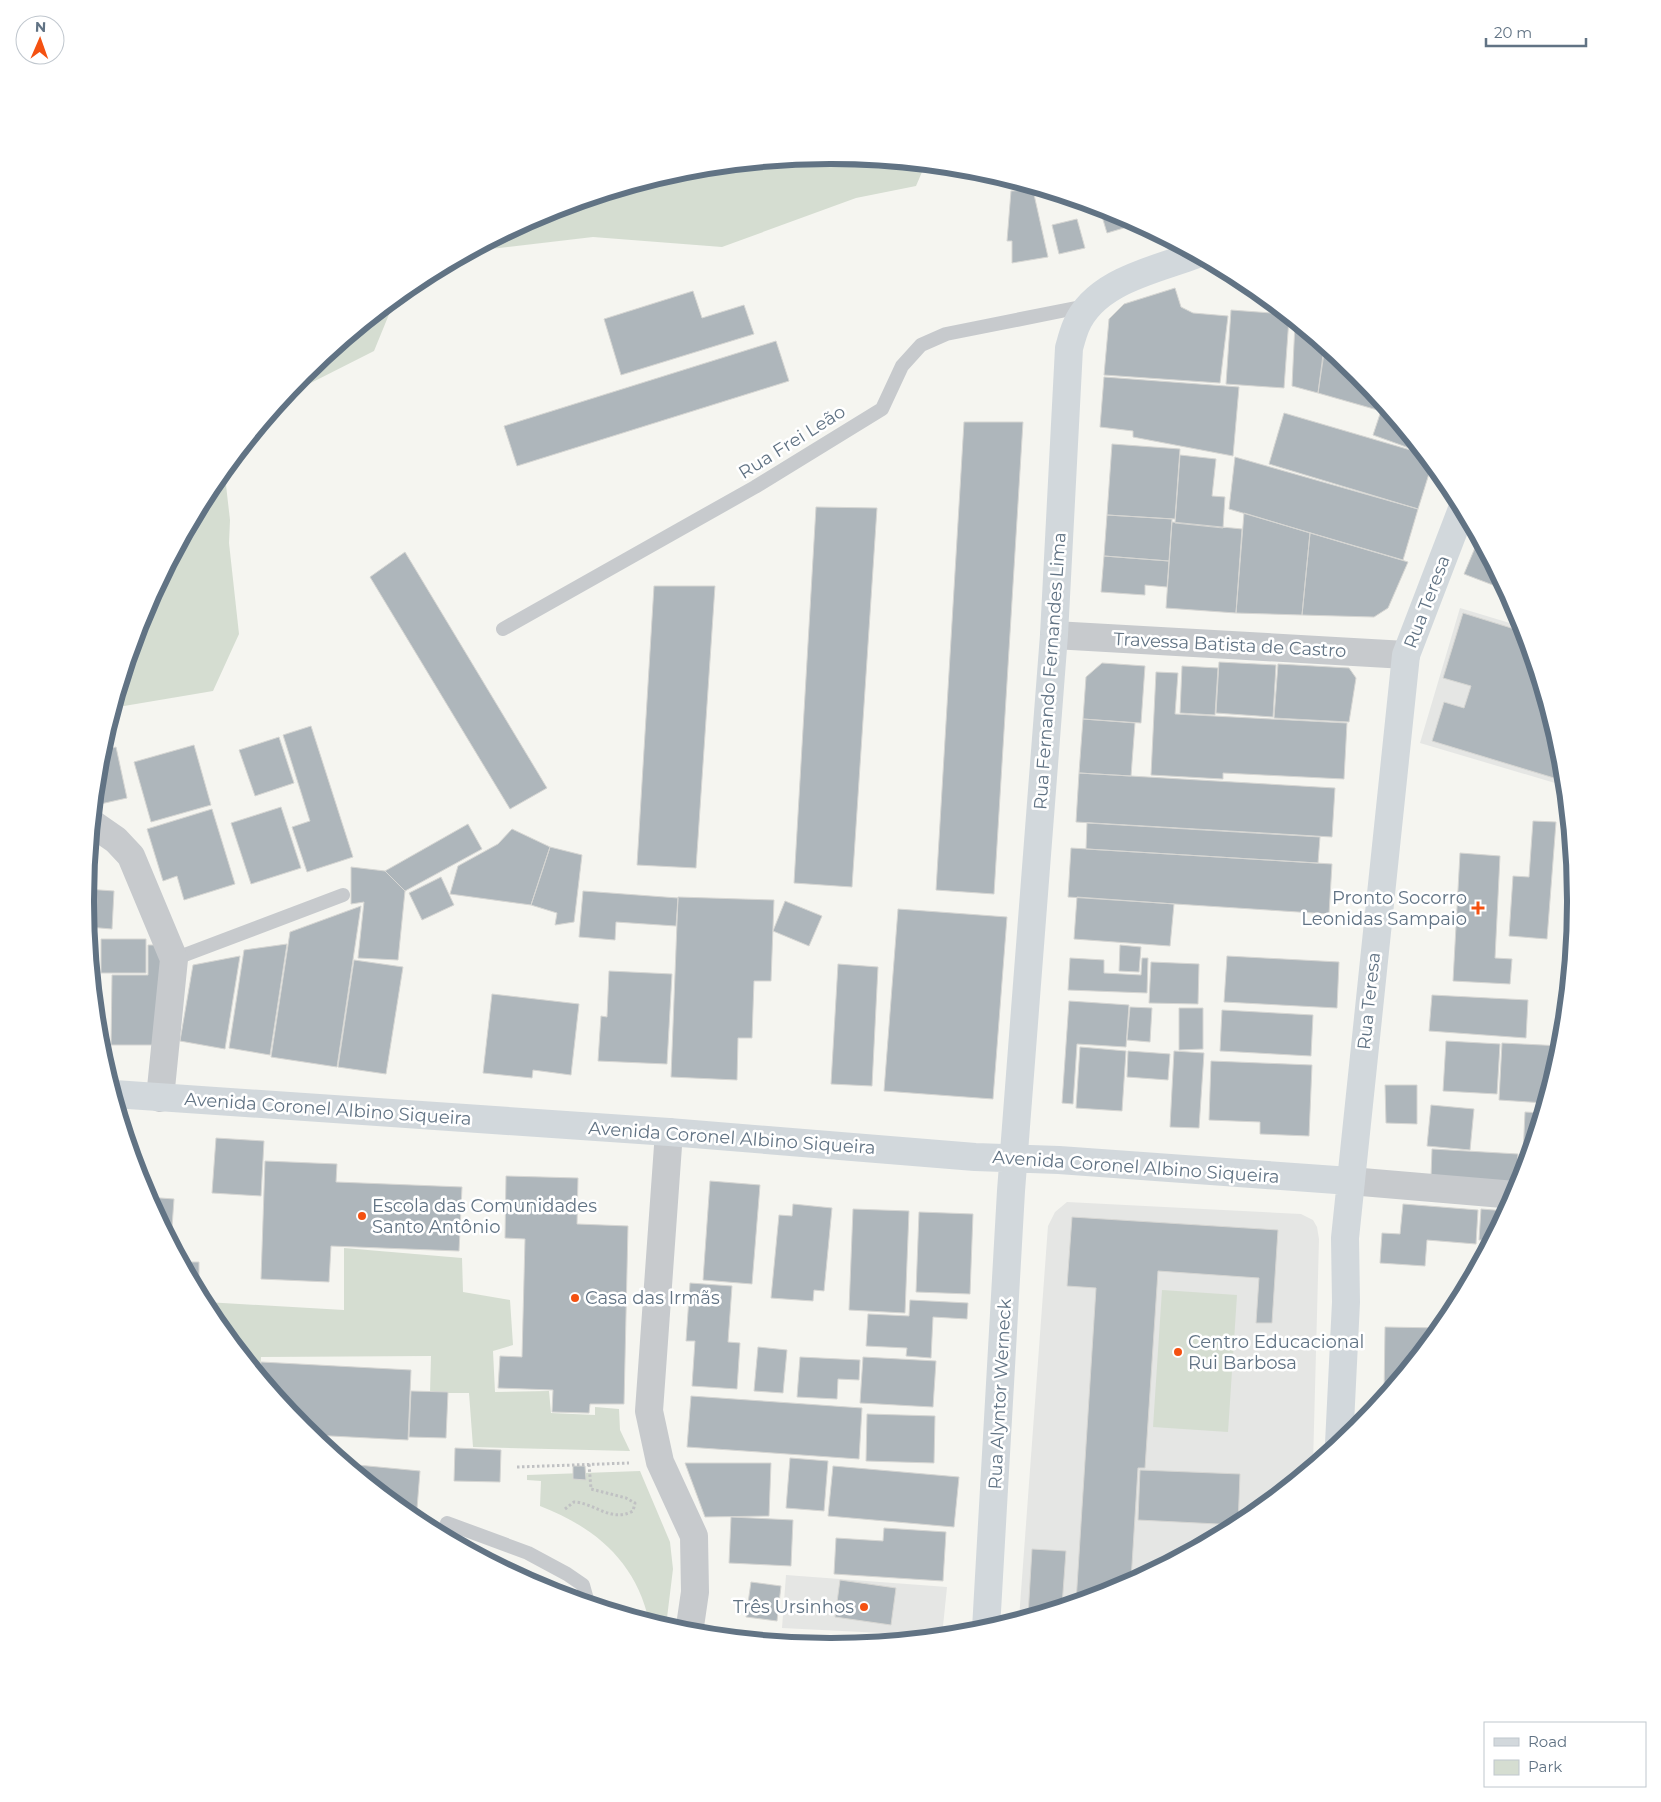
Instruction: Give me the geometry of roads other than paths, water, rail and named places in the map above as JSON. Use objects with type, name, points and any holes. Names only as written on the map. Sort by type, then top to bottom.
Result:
[{"type":"main road","name":"Rua Fernando Fernandes Lima","points":[[1014,1159],[1054,635],[1069,348],[1076,325],[1090,306],[1115,284],[1189,258]]},
{"type":"main road","name":"Rua Teresa","points":[[1340,1433],[1346,1302],[1345,1238],[1406,655],[1459,517]]},
{"type":"main road","name":"Avenida Coronel Albino Siqueira","points":[[120,1095],[669,1132],[1014,1159],[1350,1181]]},
{"type":"main road","name":"Rua Alyntor Werneck","points":[[986,1621],[1014,1159]]},
{"type":"street","name":"Travessa Batista de Castro","points":[[1054,635],[1406,655]]},
{"type":"street","points":[[98,827],[116,840],[131,856],[174,959],[160,1098]]},
{"type":"street","points":[[669,1132],[648,1411],[660,1462],[694,1536],[695,1592],[690,1624]]},
{"type":"street","points":[[1350,1181],[1506,1194]]},
{"type":"lane","name":"Rua Frei Leão","points":[[503,629],[755,487],[882,409],[902,366],[920,345],[946,334],[1090,306]]},
{"type":"lane","points":[[174,959],[343,895]]},
{"type":"lane","points":[[448,1523],[528,1553],[583,1585],[586,1596]]},
{"type":"place","name":"Pronto Socorro Leonidas Sampaio","points":[[1478,908]]},
{"type":"place","name":"Escola das Comunidades Santo Antônio","points":[[362,1216]]},
{"type":"place","name":"Casa das Irmãs","points":[[575,1298]]},
{"type":"place","name":"Centro Educacional Rui Barbosa","points":[[1178,1352]]},
{"type":"place","name":"Três Ursinhos","points":[[864,1607]]}]
